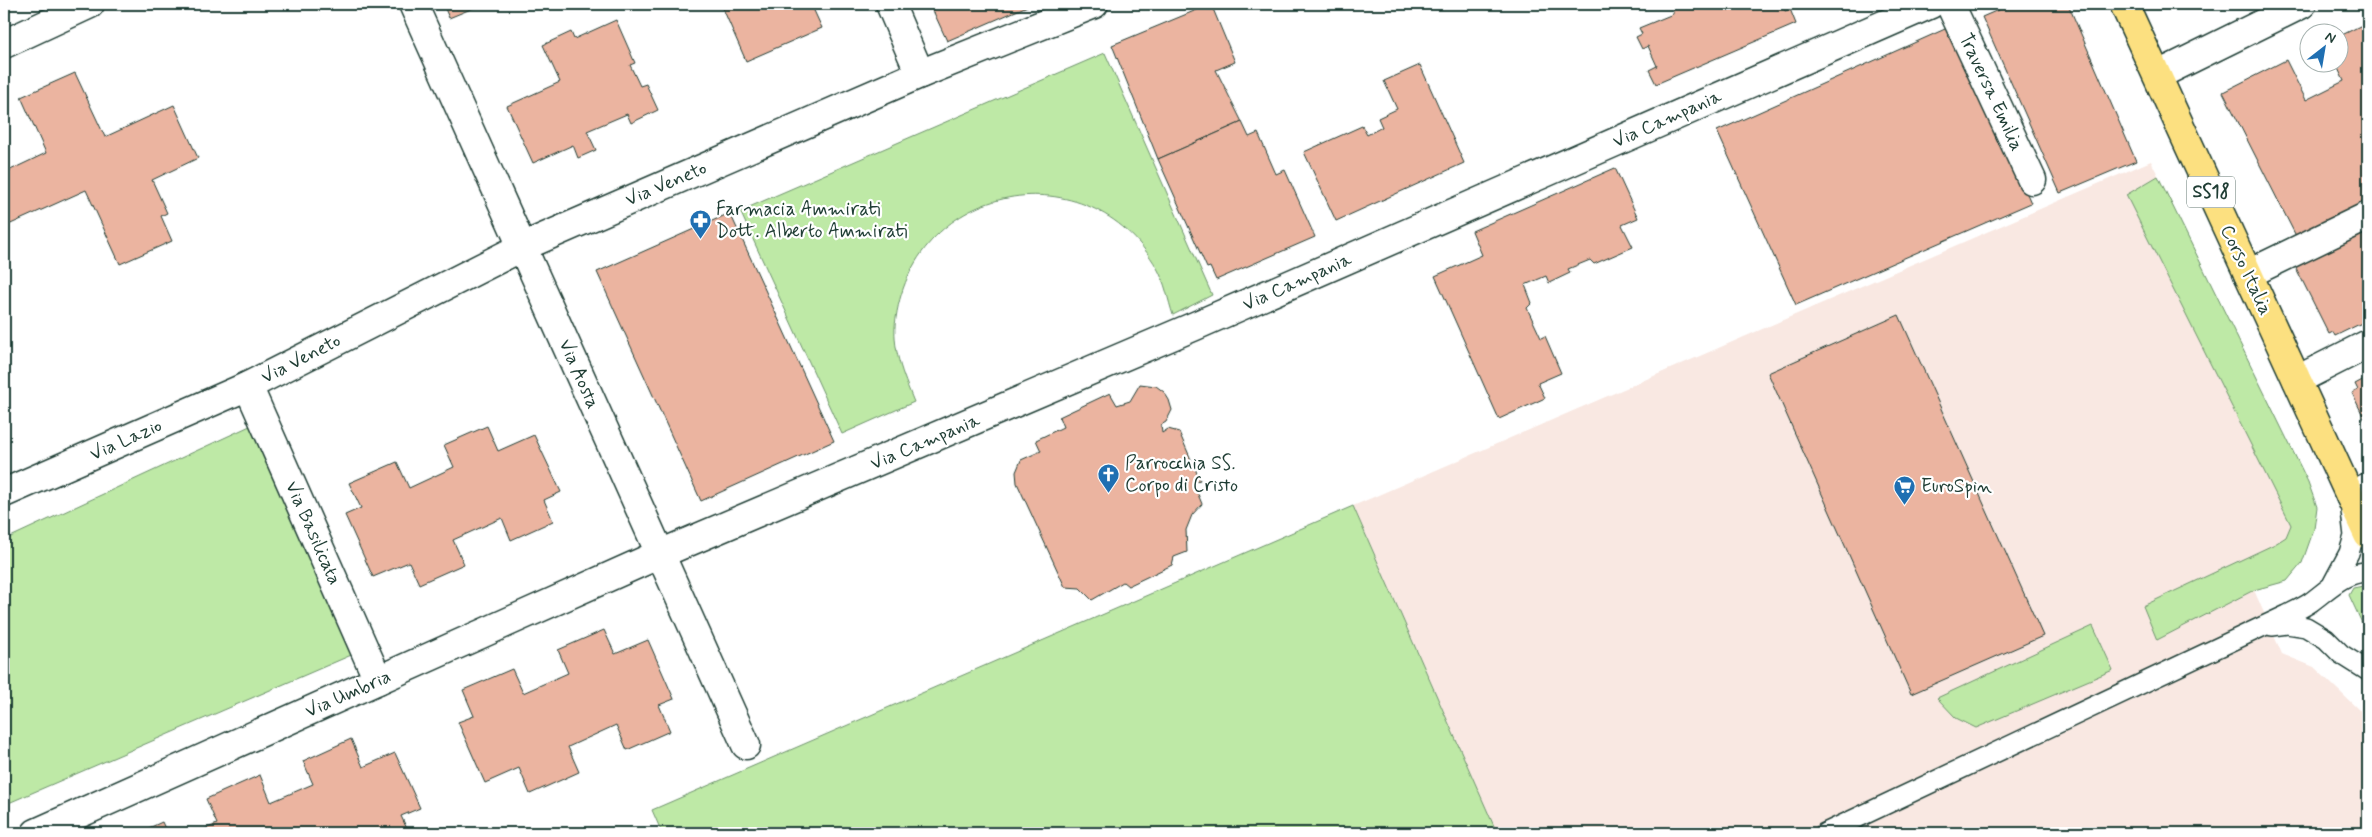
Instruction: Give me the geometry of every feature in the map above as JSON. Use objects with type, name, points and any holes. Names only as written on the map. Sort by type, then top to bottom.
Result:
[{"type":"main road","name":"Corso Italia","points":[[2124,4],[2298,380],[2359,491],[2368,535]]},
{"type":"street","points":[[4,44],[90,4]]},
{"type":"street","name":"Via Aosta","points":[[413,4],[746,745]]},
{"type":"street","points":[[890,4],[920,74]]},
{"type":"street","name":"Via Veneto","points":[[248,386],[522,247],[920,74],[1094,4]]},
{"type":"street","name":"Via Campania","points":[[660,554],[1172,336],[1931,4]]},
{"type":"street","name":"Traversa Emilia","points":[[1950,4],[2032,180]]},
{"type":"street","points":[[2158,75],[2302,4]]},
{"type":"street","points":[[2248,274],[2368,216]]},
{"type":"street","points":[[2298,380],[2368,344]]},
{"type":"street","name":"Via Lazio","points":[[4,493],[248,386]]},
{"type":"street","name":"Via Basilicata","points":[[248,386],[378,680]]},
{"type":"street","name":"Via Umbria","points":[[36,833],[660,554]]},
{"type":"lane","points":[[2333,583],[2349,553],[2354,536],[2359,491]]},
{"type":"lane","points":[[1825,833],[2311,602],[2333,583],[2360,572],[2368,572]]},
{"type":"lane","points":[[2258,628],[2287,624],[2306,627],[2326,639],[2341,654],[2368,671]]},
{"type":"shaded area","points":[[2151,161],[2308,482],[2317,507],[2314,529],[2302,563],[2287,581],[2254,590],[2282,654],[2314,667],[2359,710],[2368,715],[2368,833],[1497,833],[1353,506]]},
{"type":"green space","points":[[1105,53],[1212,295],[1173,315],[1157,268],[1127,231],[1090,207],[1050,196],[1009,198],[969,211],[936,236],[910,272],[896,318],[895,340],[897,350],[902,371],[914,402],[842,434],[740,211]]},
{"type":"green space","points":[[2158,176],[2308,482],[2317,507],[2314,529],[2302,563],[2287,581],[2254,590],[2157,640],[2143,606],[2275,544],[2286,537],[2291,525],[2126,195]]},
{"type":"green space","points":[[252,425],[356,653],[4,805],[4,540]]},
{"type":"green space","points":[[1353,506],[1497,833],[662,833],[652,810]]},
{"type":"green space","points":[[2363,586],[2368,588],[2368,636],[2349,595],[2353,588]]},
{"type":"green space","points":[[2093,626],[2113,670],[1976,728],[1956,718],[1937,698]]},
{"type":"building","points":[[443,4],[483,4],[449,18]]},
{"type":"building","points":[[721,4],[811,4],[822,28],[746,61]]},
{"type":"building","points":[[930,4],[1032,4],[947,41]]},
{"type":"building","points":[[1211,4],[1235,62],[1216,70],[1242,122],[1158,159],[1112,45]]},
{"type":"building","points":[[1673,4],[1782,4],[1785,11],[1790,9],[1796,24],[1656,84],[1649,70],[1657,66],[1648,46],[1642,49],[1636,37],[1642,34],[1639,28],[1673,14]]},
{"type":"building","points":[[2012,4],[2068,4],[2136,161],[2060,193],[1982,17]]},
{"type":"building","points":[[616,20],[635,63],[630,65],[640,86],[646,84],[658,110],[631,123],[627,114],[587,131],[596,150],[578,158],[573,145],[533,163],[507,106],[560,82],[543,45],[571,32],[574,39]]},
{"type":"building","points":[[2368,22],[2368,201],[2297,238],[2223,92],[2286,60],[2306,100],[2344,81],[2340,72],[2350,72],[2350,31]]},
{"type":"building","points":[[1954,25],[2031,203],[1796,305],[1717,131]]},
{"type":"building","points":[[1420,65],[1464,163],[1336,221],[1304,152],[1362,126],[1367,135],[1382,127],[1378,118],[1397,109],[1384,81]]},
{"type":"building","points":[[75,73],[105,137],[174,105],[198,158],[152,180],[167,213],[161,216],[172,241],[120,264],[86,190],[4,227],[4,173],[46,153],[21,97]]},
{"type":"building","points":[[1242,122],[1249,137],[1258,133],[1276,174],[1285,170],[1315,237],[1216,280],[1210,267],[1207,268],[1158,159]]},
{"type":"building","points":[[1615,168],[1638,218],[1622,225],[1633,247],[1594,264],[1590,260],[1568,269],[1570,273],[1549,283],[1546,276],[1525,285],[1532,303],[1527,308],[1541,338],[1545,336],[1561,373],[1538,383],[1545,398],[1499,419],[1435,276],[1482,255],[1472,231]]},
{"type":"building","points":[[730,213],[834,441],[701,501],[597,272]]},
{"type":"building","points":[[2368,227],[2368,320],[2335,336],[2333,332],[2329,334],[2294,264]]},
{"type":"building","name":"EuroSpin","points":[[1899,315],[2043,636],[1911,694],[1768,373]]},
{"type":"building","points":[[2368,377],[2368,426],[2352,393],[2358,390],[2355,384]]},
{"type":"building","name":"Parrocchia SS. Corpo di Cristo","points":[[1140,384],[1156,386],[1164,392],[1169,400],[1172,410],[1166,422],[1161,425],[1162,433],[1168,429],[1179,432],[1200,480],[1193,482],[1202,504],[1192,515],[1186,530],[1187,552],[1174,557],[1172,565],[1128,586],[1123,582],[1092,600],[1080,588],[1065,587],[1017,483],[1016,472],[1021,460],[1041,451],[1036,440],[1063,427],[1059,417],[1110,393],[1117,405],[1130,401]]},
{"type":"building","points":[[487,426],[498,451],[534,435],[561,492],[544,500],[553,521],[511,540],[502,518],[453,540],[464,564],[419,584],[409,562],[373,577],[345,515],[361,508],[349,483],[397,462],[409,488],[454,467],[444,445]]},
{"type":"building","points":[[604,630],[615,654],[648,640],[674,699],[659,705],[670,731],[627,750],[616,725],[568,747],[579,772],[530,794],[519,768],[485,783],[458,722],[474,716],[463,690],[512,669],[523,693],[568,673],[558,650]]},
{"type":"building","points":[[351,739],[363,767],[395,753],[420,808],[401,816],[409,833],[196,833],[217,824],[206,799],[260,775],[271,802],[313,784],[303,761]]},
{"type":"building","points":[[162,822],[167,833],[138,833]]},
{"type":"place","name":"Farmacia Ammirati Dott. Alberto Ammirati","points":[[700,239]]},
{"type":"place","name":"Parrocchia SS. Corpo di Cristo","points":[[1109,493]]},
{"type":"place","name":"EuroSpin","points":[[1905,505]]}]
